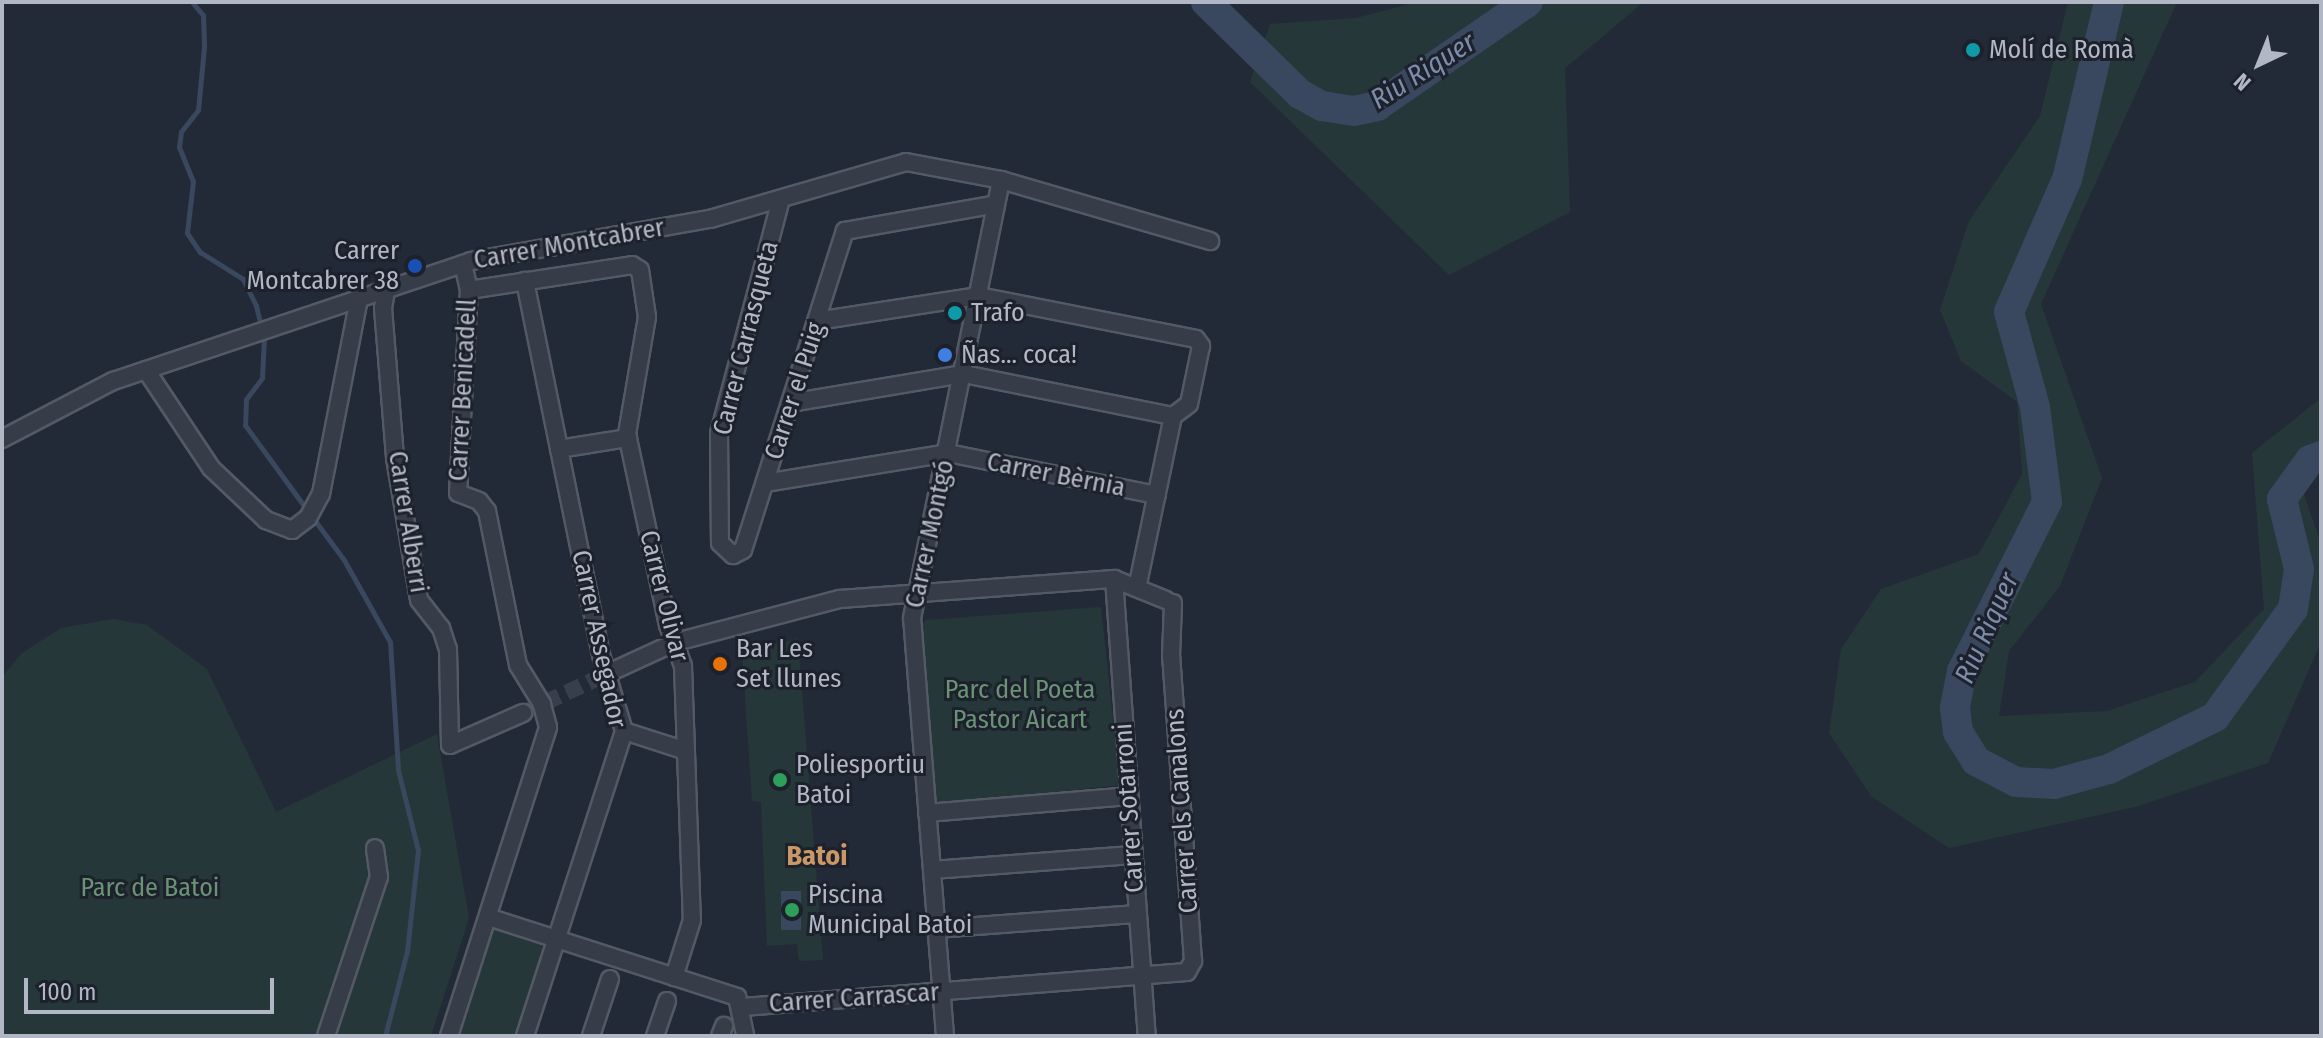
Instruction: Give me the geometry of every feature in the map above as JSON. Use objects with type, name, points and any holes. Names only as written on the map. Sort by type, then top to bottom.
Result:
[{"type":"street","name":"Carrer Montcabrer","points":[[2,439],[113,381],[463,264],[710,219],[906,162],[1001,180],[1210,241]]},
{"type":"street","name":"Carrer Montgó","points":[[945,1036],[912,618],[948,453],[1001,180]]},
{"type":"street","name":"Carrer Carrasqueta","points":[[743,550],[727,554],[720,543],[719,433],[781,199]]},
{"type":"street","name":"Carrer el Puig","points":[[743,550],[845,231],[996,204]]},
{"type":"street","name":"Carrer Benicadell","points":[[463,264],[469,290],[458,493],[479,501],[487,511],[518,665],[542,704],[548,727],[488,917]]},
{"type":"street","name":"Carrer Montcabrer","points":[[469,290],[637,266]]},
{"type":"street","name":"Carrer Olivar","points":[[637,266],[647,317],[628,438],[676,642],[682,653],[692,920],[674,977]]},
{"type":"street","name":"Carrer Assegador","points":[[525,281],[601,655],[624,731],[525,1036]]},
{"type":"street","name":"Carrer Alberri","points":[[386,291],[395,458],[419,600],[441,628],[448,649],[450,745],[523,713]]},
{"type":"street","points":[[615,670],[676,642],[825,602],[916,591],[1114,579],[1137,588],[1173,416],[1189,404],[1201,346],[1188,335],[979,296],[817,321]]},
{"type":"street","points":[[154,366],[224,481],[277,528],[292,530],[301,524],[321,494],[359,299]]},
{"type":"street","points":[[790,403],[964,374],[1173,416]]},
{"type":"street","points":[[559,449],[628,438]]},
{"type":"street","name":"Carrer Bèrnia","points":[[765,483],[948,453],[1157,495]]},
{"type":"street","name":"Carrer Sotarroni","points":[[1114,579],[1147,1036]]},
{"type":"street","name":"Carrer els Canalons","points":[[1137,588],[1170,602],[1171,656],[1193,961],[1183,973],[1142,975]]},
{"type":"street","points":[[624,731],[686,751]]},
{"type":"street","points":[[927,813],[1128,796]]},
{"type":"street","points":[[326,1036],[379,877],[375,848]]},
{"type":"street","points":[[932,870],[1132,855]]},
{"type":"street","points":[[936,929],[1137,914]]},
{"type":"street","points":[[449,1036],[488,917]]},
{"type":"street","name":"Carrer Carrascar","points":[[488,917],[737,997],[743,1007],[1142,975]]},
{"type":"street","points":[[591,1036],[610,979]]},
{"type":"street","points":[[655,1036],[667,1001]]},
{"type":"street","points":[[743,1007],[745,1036]]},
{"type":"green space","points":[[1417,2],[1644,2],[1565,68],[1570,212],[1449,275],[1250,82],[1270,24],[1356,18]]},
{"type":"green space","points":[[2068,2],[2177,2],[2041,304],[2102,478],[2060,586],[2009,651],[1999,716],[2107,711],[2195,682],[2264,609],[2252,453],[2321,398],[2321,468],[2302,489],[2321,543],[2321,642],[2268,763],[2135,807],[1949,848],[1871,796],[1829,733],[1841,649],[1881,589],[1979,554],[2022,474],[2017,402],[1961,361],[1940,310],[1969,221],[2040,116]]},
{"type":"green space","name":"Parc del Poeta Pastor Aicart","points":[[1101,607],[1120,785],[939,804],[934,795],[921,626],[926,620]]},
{"type":"green space","name":"Parc de Batoi","points":[[113,619],[147,625],[207,669],[276,812],[437,734],[469,918],[431,1036],[2,1036],[2,677],[22,653],[61,628]]},
{"type":"green space","name":"Poliesportiu Batoi","points":[[798,639],[823,960],[799,961],[797,944],[767,946],[761,802],[752,801],[742,652]]},
{"type":"green space","points":[[492,927],[540,943],[544,950],[517,1036],[456,1036]]},
{"type":"water","name":"Piscina Municipal Batoi","points":[[781,891],[801,891],[801,930],[781,930]]},
{"type":"waterway","points":[[192,2],[203,15],[204,47],[198,110],[181,132],[179,147],[193,181],[187,233],[200,252],[243,279],[256,306],[264,338],[262,378],[246,399],[245,425],[307,510]]},
{"type":"waterway","name":"Riu Riquer","points":[[1206,2],[1300,94],[1322,106],[1354,111],[1377,106],[1528,2]]},
{"type":"waterway","name":"Riu Riquer","points":[[2109,2],[2067,179],[2009,312],[2035,407],[2047,502],[1962,671],[1955,708],[1958,732],[1976,761],[2016,782],[2054,784],[2109,769],[2215,717],[2293,609],[2299,569],[2282,499],[2310,460],[2321,456]]},
{"type":"waterway","points":[[313,518],[344,560],[390,642],[398,770],[418,850],[407,951],[385,1036]]},
{"type":"tunnel","points":[[523,713],[615,670]]},
{"type":"place","name":"Molí de Romà","points":[[1973,50]]},
{"type":"place","name":"Carrer Montcabrer 38","points":[[415,266]]},
{"type":"place","name":"Trafo","points":[[955,313]]},
{"type":"place","name":"Ñas... coca!","points":[[945,355]]},
{"type":"place","name":"Bar Les Set llunes","points":[[720,664]]},
{"type":"place","name":"Poliesportiu Batoi","points":[[780,780]]},
{"type":"place","name":"Piscina Municipal Batoi","points":[[792,910]]},
{"type":"district","name":"Batoi","points":[[817,856]]}]
